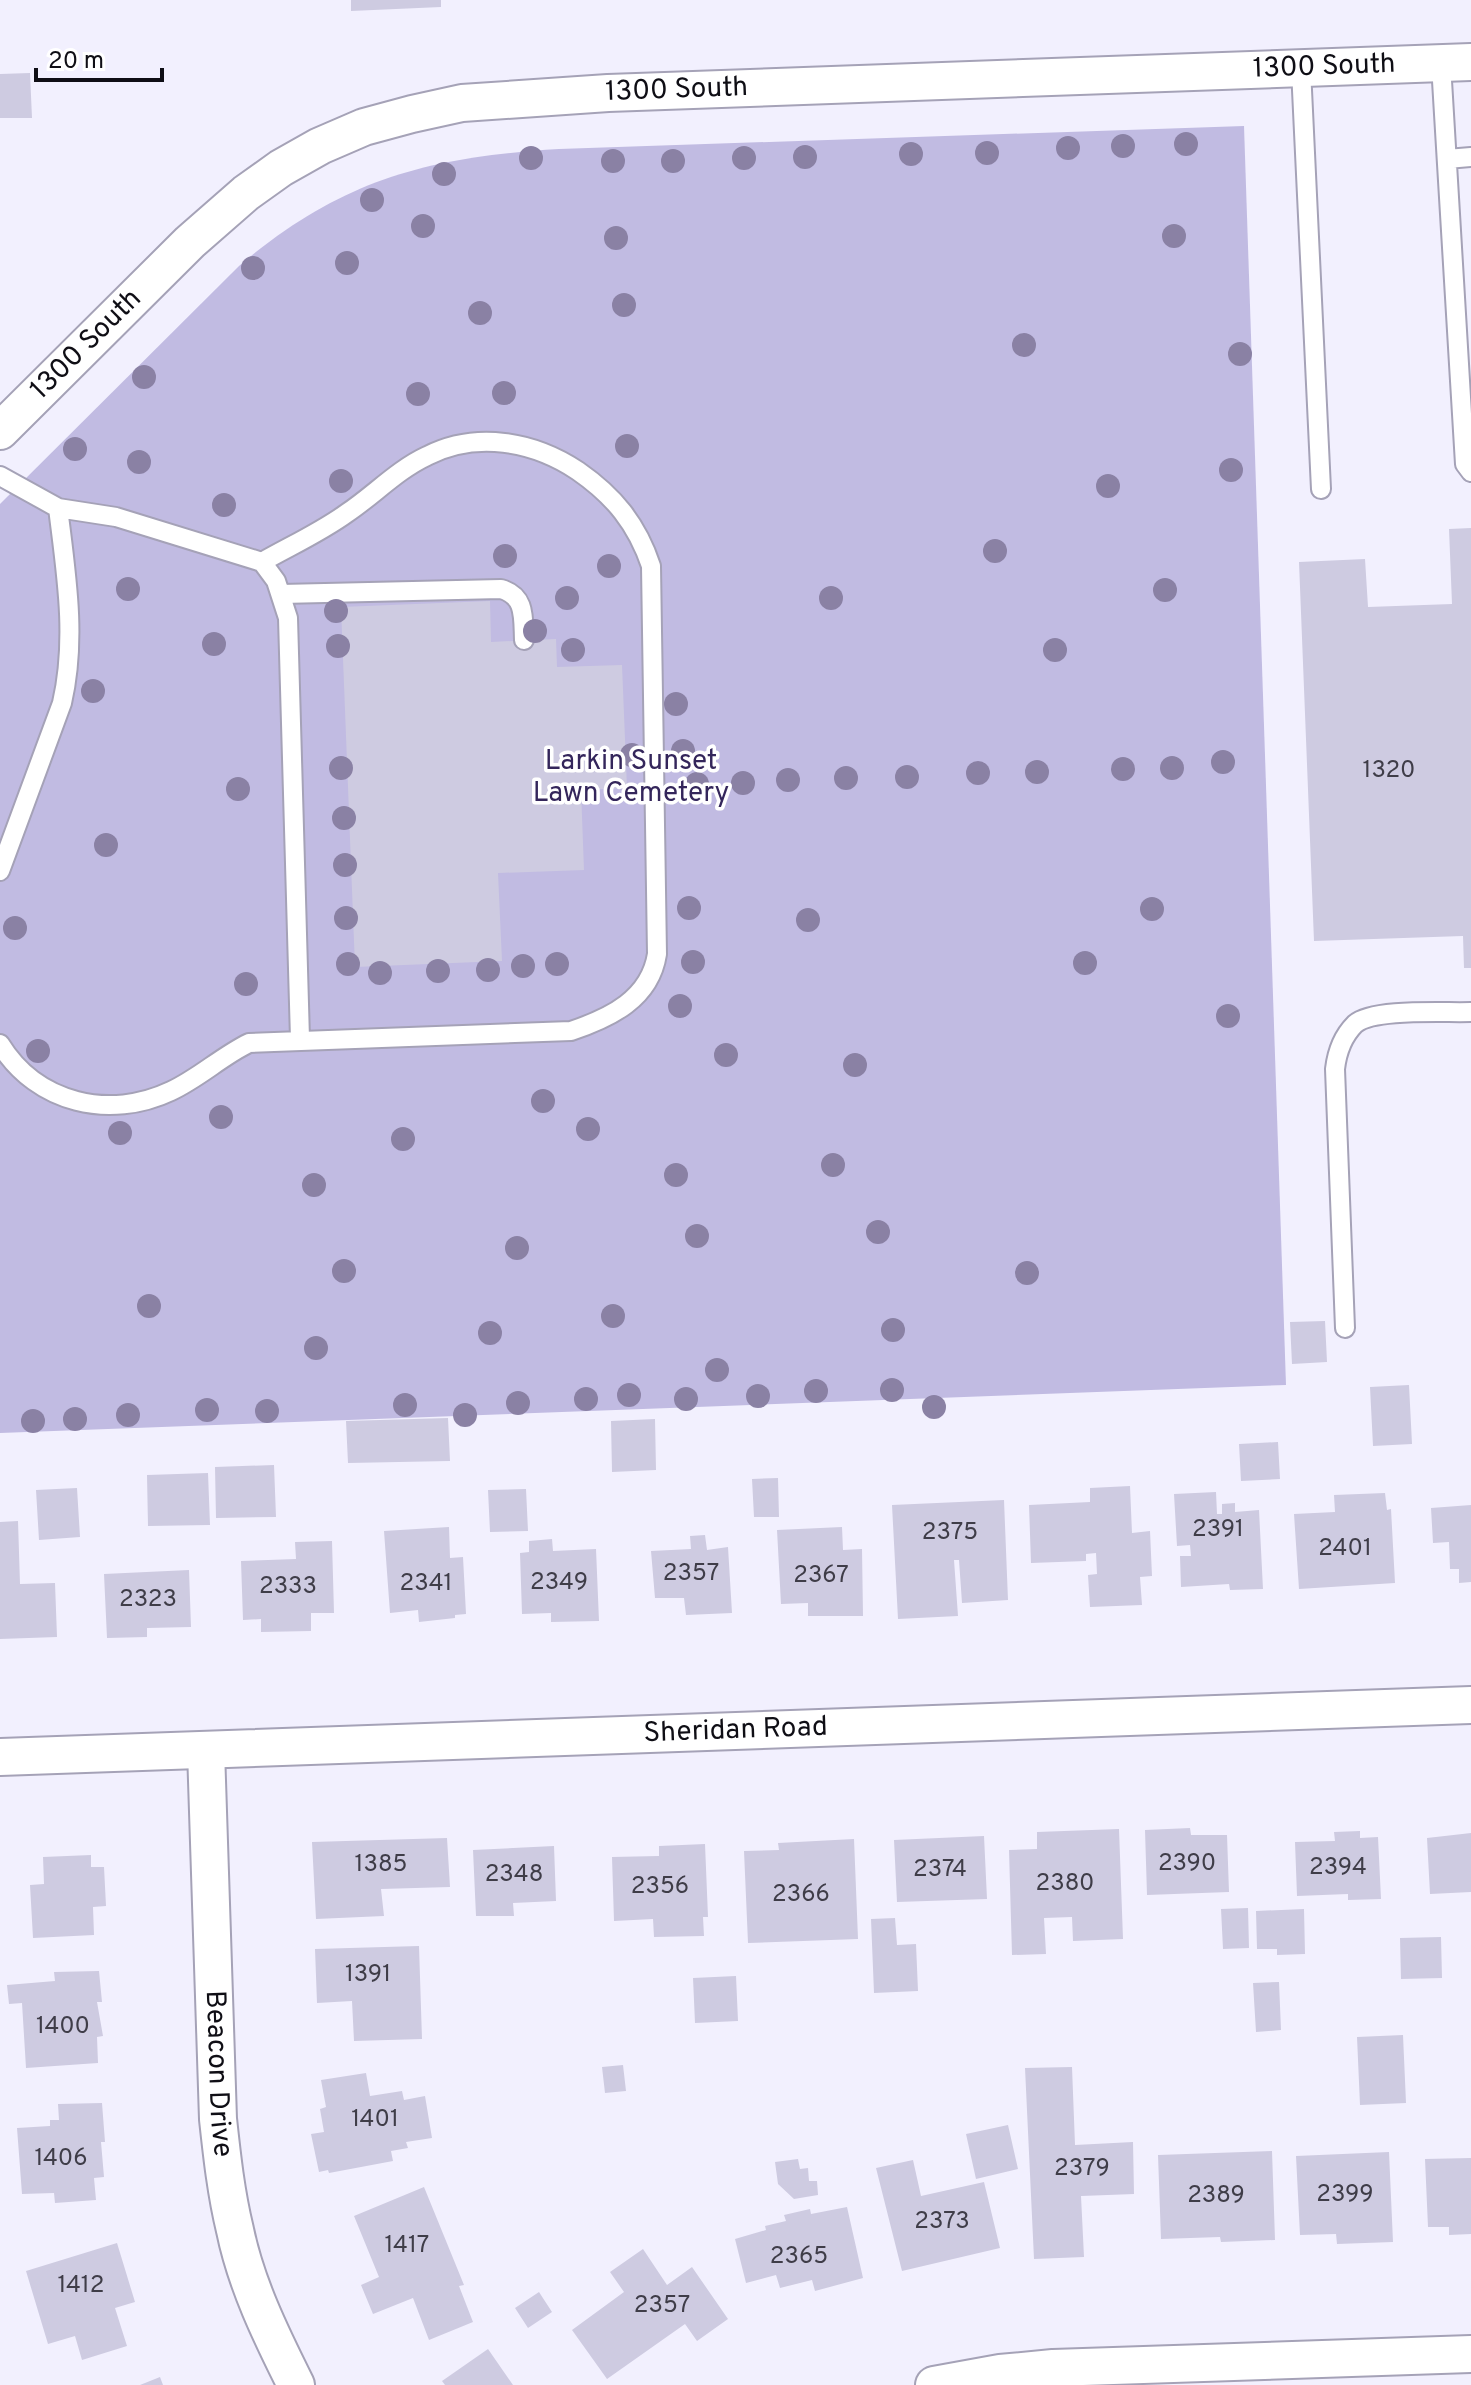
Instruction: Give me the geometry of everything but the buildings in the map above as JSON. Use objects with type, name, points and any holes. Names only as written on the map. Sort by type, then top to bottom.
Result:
[{"type":"street","name":"1300 South","points":[[0,431],[190,242],[246,193],[320,146],[364,127],[400,117],[462,103],[593,94],[1456,63]]},
{"type":"street","name":"Sheridan Road","points":[[0,1757],[1471,1705]]},
{"type":"street","name":"Beacon Drive","points":[[206,1750],[218,2119],[225,2176],[235,2232],[252,2288],[296,2385]]},
{"type":"street","points":[[934,2385],[1000,2373],[1053,2368],[1471,2354]]},
{"type":"lane","points":[[1456,63],[1447,159],[1465,464],[1471,472]]},
{"type":"lane","points":[[1301,69],[1321,489]]},
{"type":"lane","points":[[1447,159],[1471,157]]},
{"type":"lane","points":[[0,1044],[19,1070],[45,1089],[78,1103],[114,1106],[146,1102],[175,1089],[249,1043],[571,1031],[618,1011],[648,984],[655,970],[657,954],[651,566],[631,520],[592,481],[566,463],[514,444],[481,441],[426,456],[346,514],[262,562]]},
{"type":"lane","points":[[0,476],[58,508],[116,517],[262,562],[276,581],[288,618],[300,1039]]},
{"type":"lane","points":[[0,871],[62,703],[68,677],[71,650],[67,581],[58,508]]},
{"type":"lane","points":[[281,594],[501,589],[516,595],[520,602],[524,640]]},
{"type":"lane","points":[[1345,1328],[1335,1069],[1337,1051],[1356,1023],[1375,1015],[1471,1012]]},
{"type":"green space","name":"Larkin Sunset Lawn Cemetery","points":[[1244,126],[1286,1385],[0,1433],[0,504],[239,266],[314,212],[388,178],[468,158],[559,149]]}]
